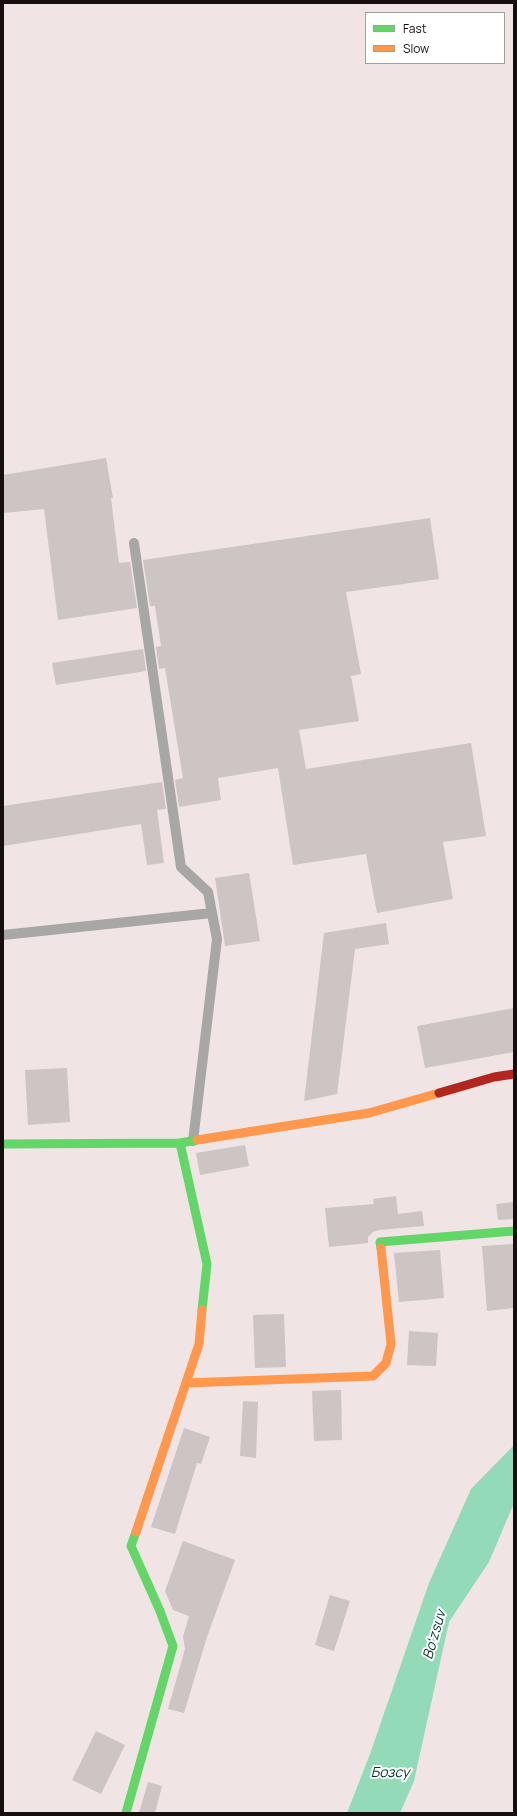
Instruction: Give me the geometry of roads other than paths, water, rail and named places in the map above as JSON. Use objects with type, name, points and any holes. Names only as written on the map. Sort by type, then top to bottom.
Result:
[{"type":"street","points":[[3,1144],[180,1143],[369,1113],[494,1077],[514,1074]]},
{"type":"street","points":[[126,1813],[173,1646],[160,1611],[131,1546],[199,1344],[207,1264],[180,1143]]},
{"type":"street","points":[[186,1383],[373,1376],[386,1363],[391,1344],[380,1242],[514,1231]]},
{"type":"lane","points":[[134,543],[181,867],[208,892],[216,938],[193,1141]]},
{"type":"lane","points":[[3,935],[212,913]]},
{"type":"water","name":"Бозсу","points":[[514,1445],[514,1503],[489,1562],[449,1622],[414,1781],[400,1813],[347,1813],[370,1754],[429,1583],[471,1489]]},
{"type":"water label","name":"Boʻzsuv","points":[[435,1635]]}]
